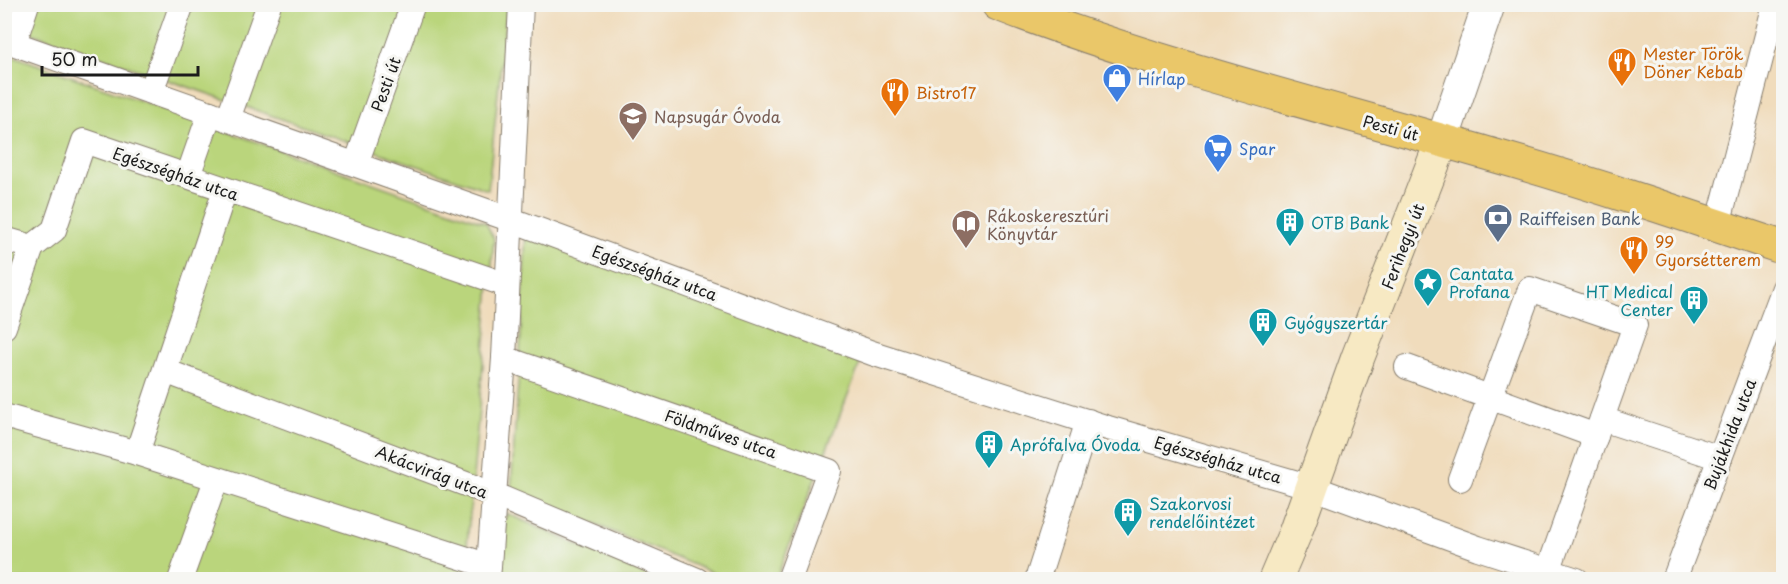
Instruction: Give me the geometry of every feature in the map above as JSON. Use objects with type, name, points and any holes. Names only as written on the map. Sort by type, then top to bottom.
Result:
[{"type":"main road","name":"Pesti út","points":[[998,4],[1034,18],[1203,72],[1333,111],[1491,154],[1784,248]]},
{"type":"main road","name":"Ferihegyi út","points":[[1275,579],[1442,141]]},
{"type":"street","points":[[9,41],[27,4]]},
{"type":"street","points":[[151,92],[182,4]]},
{"type":"street","points":[[188,176],[219,116],[269,4]]},
{"type":"street","name":"Pesti út","points":[[356,164],[413,4]]},
{"type":"street","points":[[4,416],[137,453],[488,573],[504,358],[521,4]]},
{"type":"street","name":"Ferihegyi út","points":[[1442,141],[1489,4]]},
{"type":"street","points":[[1718,225],[1774,4]]},
{"type":"street","name":"Egészségház utca","points":[[9,41],[509,219],[872,353],[1088,421],[1311,487]]},
{"type":"street","name":"Egészségház utca","points":[[32,247],[54,230],[84,141],[507,285]]},
{"type":"street","points":[[137,453],[225,190]]},
{"type":"street","points":[[4,238],[32,247],[4,327]]},
{"type":"street","name":"Bujákhida utca","points":[[1674,579],[1784,288]]},
{"type":"street","points":[[1460,479],[1530,289],[1635,325],[1547,575]]},
{"type":"street","name":"Földműves utca","points":[[504,358],[829,471],[789,579]]},
{"type":"street","points":[[1407,367],[1490,397],[1720,458]]},
{"type":"street","name":"Akácvirág utca","points":[[165,370],[495,495],[697,579]]},
{"type":"street","points":[[1036,579],[1088,421]]},
{"type":"street","points":[[180,579],[216,480]]},
{"type":"street","points":[[1311,487],[1547,575],[1577,579]]},
{"type":"green space","points":[[5,4],[507,5],[488,190],[5,24]]},
{"type":"green space","points":[[5,53],[486,223],[494,239],[464,579],[5,580]]},
{"type":"green space","points":[[526,231],[863,356],[776,579],[728,579],[511,490]]},
{"type":"green space","points":[[506,513],[654,579],[501,580]]},
{"type":"place","name":"Mester Török Döner Kebab","points":[[1622,88]]},
{"type":"place","name":"Hírlap","points":[[1117,104]]},
{"type":"place","name":"Bistro17","points":[[895,118]]},
{"type":"place","name":"Napsugár Óvoda","points":[[633,142]]},
{"type":"place","name":"Spar","points":[[1218,174]]},
{"type":"place","name":"Raiffeisen Bank","points":[[1498,244]]},
{"type":"place","name":"OTB Bank","points":[[1290,248]]},
{"type":"place","name":"Rákoskeresztúri Könyvtár","points":[[966,250]]},
{"type":"place","name":"99 Gyorsétterem","points":[[1634,276]]},
{"type":"place","name":"Cantata Profana","points":[[1428,308]]},
{"type":"place","name":"HT Medical Center","points":[[1694,326]]},
{"type":"place","name":"Gyógyszertár","points":[[1263,348]]},
{"type":"place","name":"Aprófalva Óvoda","points":[[989,470]]},
{"type":"place","name":"Szakorvosi rendelőintézet","points":[[1128,538]]}]
